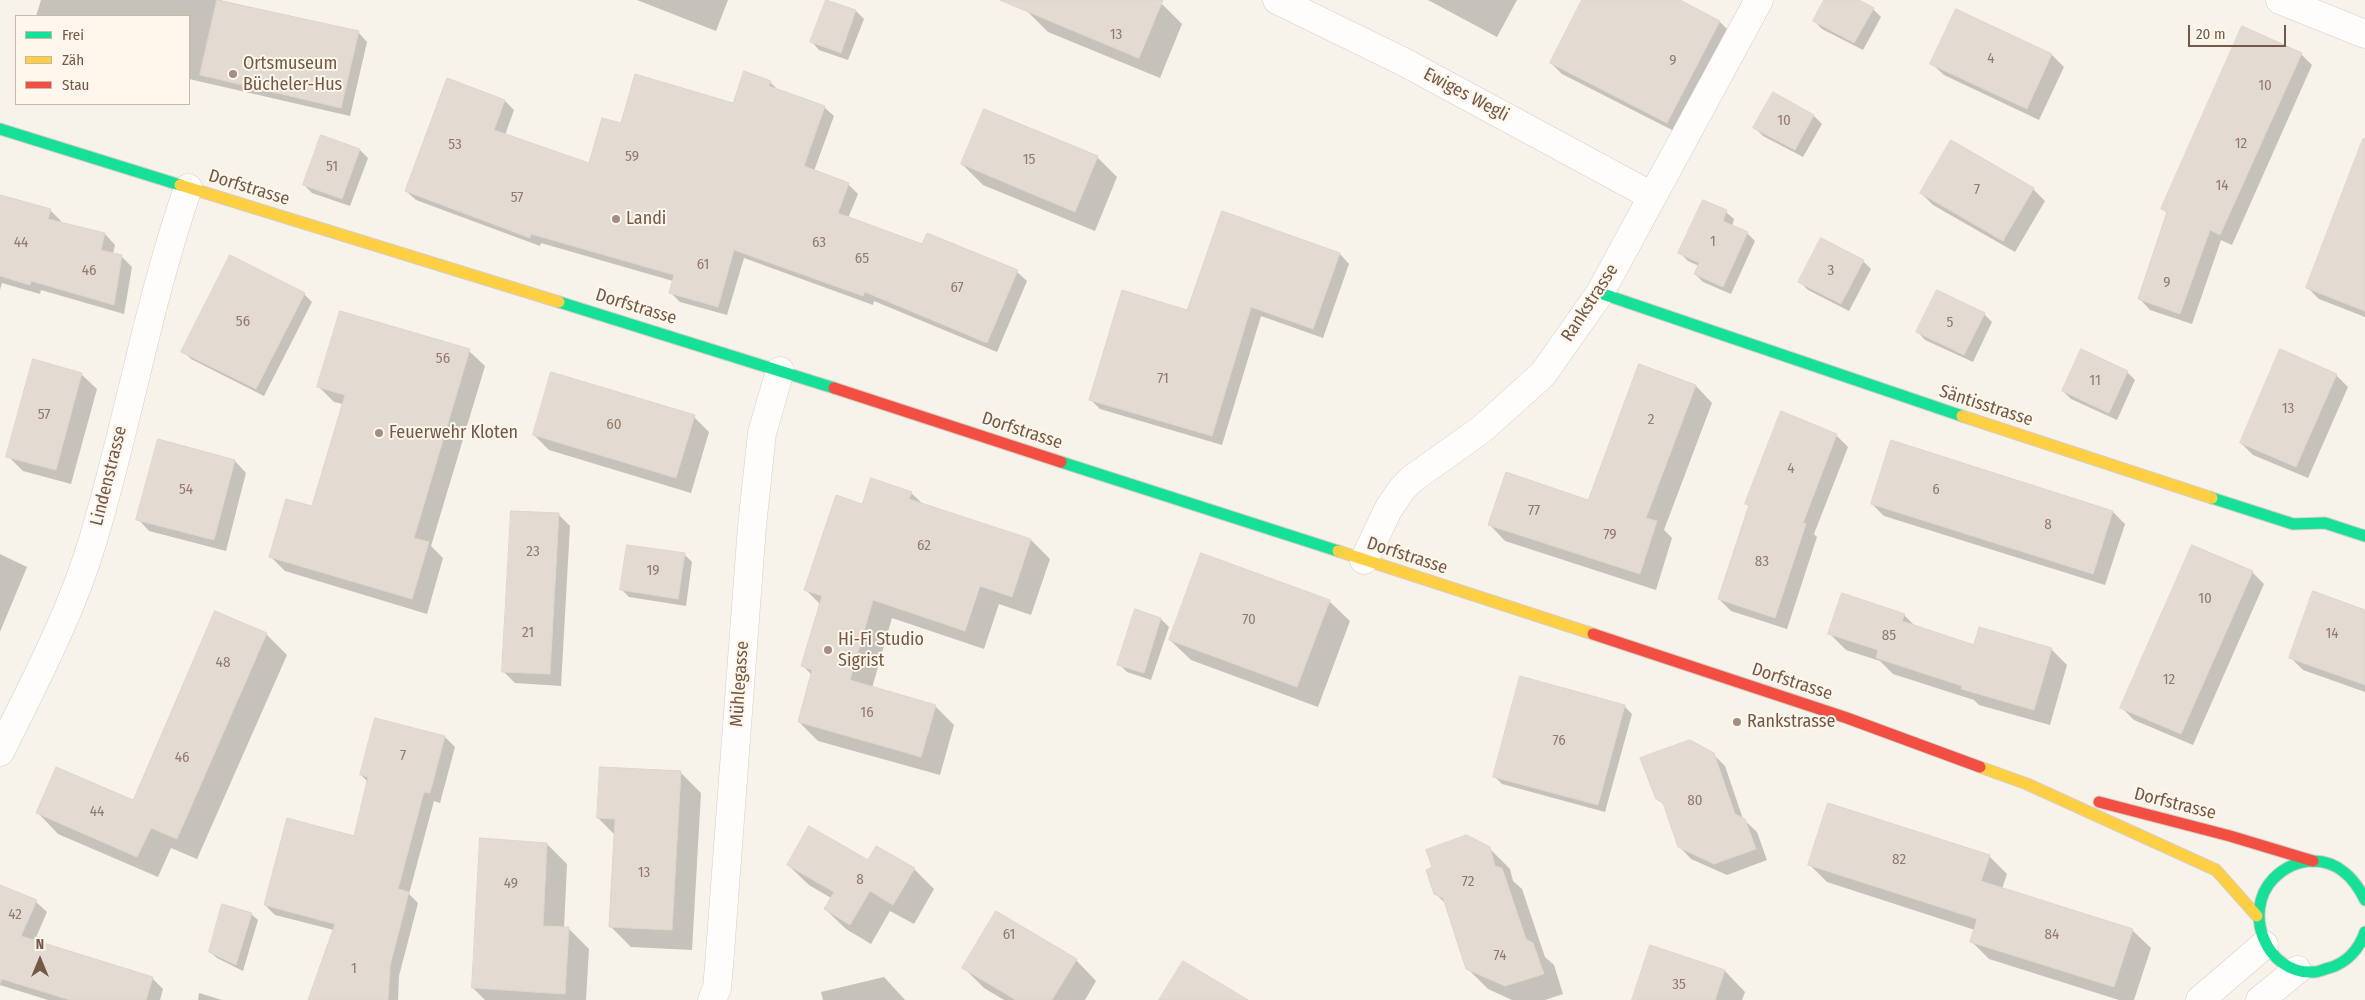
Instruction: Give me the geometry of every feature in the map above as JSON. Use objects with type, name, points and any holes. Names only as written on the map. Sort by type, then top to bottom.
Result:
[{"type":"main road","name":"Dorfstrasse","points":[[0,129],[780,370],[1847,718],[2027,784],[2216,870],[2257,916]]},
{"type":"main road","name":"Säntisstrasse","points":[[1600,293],[1755,348],[2293,524],[2325,523],[2365,536]]},
{"type":"main road","name":"Dorfstrasse","points":[[2027,784],[2230,836],[2314,861],[2328,863],[2341,869],[2361,889],[2365,900]]},
{"type":"main road","points":[[2314,861],[2286,868],[2266,886],[2259,900],[2257,916],[2259,931],[2264,945],[2273,956],[2298,970],[2314,972],[2330,969],[2361,949],[2365,932]]},
{"type":"street","name":"Ewiges Wegli","points":[[1277,0],[1404,62],[1652,196]]},
{"type":"street","name":"Rankstrasse","points":[[1364,560],[1389,508],[1412,479],[1482,429],[1543,374],[1600,293],[1759,0]]},
{"type":"street","points":[[2280,0],[2362,32]]},
{"type":"street","name":"Lindenstrasse","points":[[0,752],[59,633],[93,541],[168,246],[188,188]]},
{"type":"street","name":"Mühlegasse","points":[[712,1000],[719,966],[752,526],[762,433],[780,370]]},
{"type":"street","points":[[2200,1000],[2264,945]]},
{"type":"street","points":[[2260,1000],[2298,970]]},
{"type":"building","points":[[217,0],[359,31],[341,108],[200,75]]},
{"type":"building","points":[[826,0],[856,10],[841,53],[810,42]]},
{"type":"building","points":[[1000,0],[1163,0],[1139,58]]},
{"type":"building","points":[[1582,0],[1680,0],[1720,21],[1667,123],[1550,63]]},
{"type":"building","points":[[1824,0],[1859,0],[1874,8],[1854,43],[1813,21]]},
{"type":"building","points":[[1956,9],[2052,54],[2027,109],[1930,64]]},
{"type":"building","points":[[2242,26],[2302,53],[2220,235],[2210,230],[2180,314],[2138,299],[2167,212],[2161,209]]},
{"type":"building","points":[[744,71],[771,81],[769,86],[825,106],[804,166],[849,183],[838,213],[922,244],[927,233],[1018,270],[987,343],[865,292],[863,296],[734,250],[718,307],[669,293],[674,275],[531,234],[530,238],[405,191],[447,78],[505,100],[494,130],[589,163],[602,118],[621,123],[635,74],[733,103]]},
{"type":"building","points":[[1773,92],[1814,115],[1795,150],[1753,128]]},
{"type":"building","points":[[984,109],[1098,156],[1075,212],[961,164]]},
{"type":"building","points":[[321,135],[360,149],[342,199],[303,185]]},
{"type":"building","points":[[2363,139],[2365,139],[2365,311],[2306,288]]},
{"type":"building","points":[[1951,140],[2034,188],[2003,241],[1920,193]]},
{"type":"building","points":[[0,195],[51,209],[48,219],[105,233],[101,250],[122,255],[114,305],[31,281],[30,285],[0,276]]},
{"type":"building","points":[[1703,200],[1727,210],[1723,221],[1748,232],[1723,287],[1694,274],[1699,263],[1678,253]]},
{"type":"building","points":[[1222,211],[1340,253],[1313,329],[1251,307],[1212,436],[1089,400],[1122,290],[1187,310]]},
{"type":"building","points":[[1821,238],[1864,260],[1841,304],[1798,282]]},
{"type":"building","points":[[230,255],[305,293],[256,389],[181,352]]},
{"type":"building","points":[[1937,290],[1985,313],[1964,355],[1916,332]]},
{"type":"building","points":[[340,311],[470,349],[414,538],[429,542],[412,599],[269,557],[286,499],[312,506],[345,395],[317,387]]},
{"type":"building","points":[[2081,349],[2128,371],[2109,413],[2062,391]]},
{"type":"building","points":[[2280,349],[2337,374],[2296,467],[2240,443]]},
{"type":"building","points":[[33,359],[82,373],[56,470],[6,457]]},
{"type":"building","points":[[1639,364],[1696,385],[1646,518],[1657,521],[1640,574],[1488,525],[1506,472],[1588,500]]},
{"type":"building","points":[[551,372],[695,415],[676,478],[533,435]]},
{"type":"building","points":[[1781,411],[1837,434],[1803,523],[1806,524],[1775,618],[1718,599],[1749,505],[1745,504]]},
{"type":"building","points":[[158,439],[235,460],[214,540],[136,520]]},
{"type":"building","points":[[1891,440],[2113,511],[2093,574],[1871,504]]},
{"type":"building","points":[[871,478],[912,492],[909,499],[1031,539],[1012,597],[980,586],[965,631],[873,600],[850,680],[936,705],[921,757],[798,722],[812,670],[801,666],[822,596],[804,590],[836,495],[862,504]]},
{"type":"building","points":[[511,511],[559,513],[550,674],[502,672]]},
{"type":"building","points":[[627,545],[685,553],[678,599],[620,590]]},
{"type":"building","points":[[2192,545],[2253,571],[2181,734],[2120,708]]},
{"type":"building","points":[[1201,553],[1330,600],[1297,687],[1169,640]]},
{"type":"building","points":[[2313,591],[2365,610],[2365,685],[2289,658]]},
{"type":"building","points":[[1842,593],[1905,614],[1902,621],[1974,645],[1979,627],[2052,648],[2034,710],[1961,689],[1962,686],[1876,658],[1878,650],[1828,634]]},
{"type":"building","points":[[1135,609],[1161,618],[1144,673],[1117,665]]},
{"type":"building","points":[[215,611],[267,633],[177,839],[151,828],[137,857],[36,813],[56,767],[133,800]]},
{"type":"building","points":[[1520,676],[1625,705],[1598,805],[1493,777]]},
{"type":"building","points":[[375,718],[445,736],[430,793],[424,792],[398,889],[409,892],[390,966],[388,1000],[308,1000],[335,924],[264,905],[287,818],[354,836],[368,777],[360,775]]},
{"type":"building","points":[[1690,740],[1714,753],[1735,814],[1745,819],[1756,849],[1714,864],[1678,847],[1663,803],[1656,799],[1640,758]]},
{"type":"building","points":[[600,767],[681,771],[672,930],[609,927],[615,819],[597,818]]},
{"type":"building","points":[[1828,803],[1990,855],[1981,881],[2133,929],[2114,987],[1970,942],[1977,919],[1808,865]]},
{"type":"building","points":[[809,826],[868,860],[876,846],[915,868],[893,905],[870,891],[850,925],[824,909],[834,892],[787,865]]},
{"type":"building","points":[[1467,835],[1490,847],[1495,866],[1502,868],[1526,939],[1533,943],[1544,974],[1505,986],[1466,969],[1443,898],[1434,894],[1426,870],[1432,867],[1426,850]]},
{"type":"building","points":[[480,838],[547,843],[543,926],[569,927],[565,994],[472,988]]},
{"type":"building","points":[[0,885],[37,900],[21,936],[153,977],[146,1000],[70,1000],[2,979],[0,983]]},
{"type":"building","points":[[222,904],[252,913],[236,965],[209,952]]},
{"type":"building","points":[[996,911],[1077,959],[1052,1000],[1016,1000],[962,968]]},
{"type":"building","points":[[1650,945],[1725,970],[1715,1000],[1632,1000]]},
{"type":"building","points":[[1183,961],[1248,1000],[1159,1000]]},
{"type":"traffic: fast","points":[[0,129],[180,185]]},
{"type":"traffic: fast","points":[[1600,293],[1962,416]]},
{"type":"traffic: fast","points":[[559,302],[834,388]]},
{"type":"traffic: fast","points":[[1061,462],[1338,551]]},
{"type":"traffic: fast","points":[[2212,498],[2293,524],[2325,523],[2365,536]]},
{"type":"traffic: fast","points":[[2365,900],[2351,878],[2338,868],[2322,862],[2307,861],[2291,866],[2273,879],[2264,893],[2260,908],[2260,924],[2264,939],[2272,953],[2283,963],[2297,970],[2316,972],[2341,963],[2356,950],[2365,932]]},
{"type":"traffic: slow","points":[[180,185],[559,302]]},
{"type":"traffic: slow","points":[[1962,416],[2212,498]]},
{"type":"traffic: slow","points":[[1338,551],[1593,634]]},
{"type":"traffic: slow","points":[[1980,767],[2027,784],[2216,870],[2257,916]]},
{"type":"traffic: jam","points":[[834,388],[1061,462]]},
{"type":"traffic: jam","points":[[1593,634],[1847,718],[1980,767]]},
{"type":"traffic: jam","points":[[2099,802],[2230,836],[2313,861]]},
{"type":"place","name":"Ortsmuseum Bücheler-Hus","points":[[233,74]]},
{"type":"place","name":"Landi","points":[[616,219]]},
{"type":"place","name":"Feuerwehr Kloten","points":[[379,433]]},
{"type":"place","name":"Hi-Fi Studio Sigrist","points":[[828,650]]},
{"type":"place","name":"Rankstrasse","points":[[1737,722]]}]
